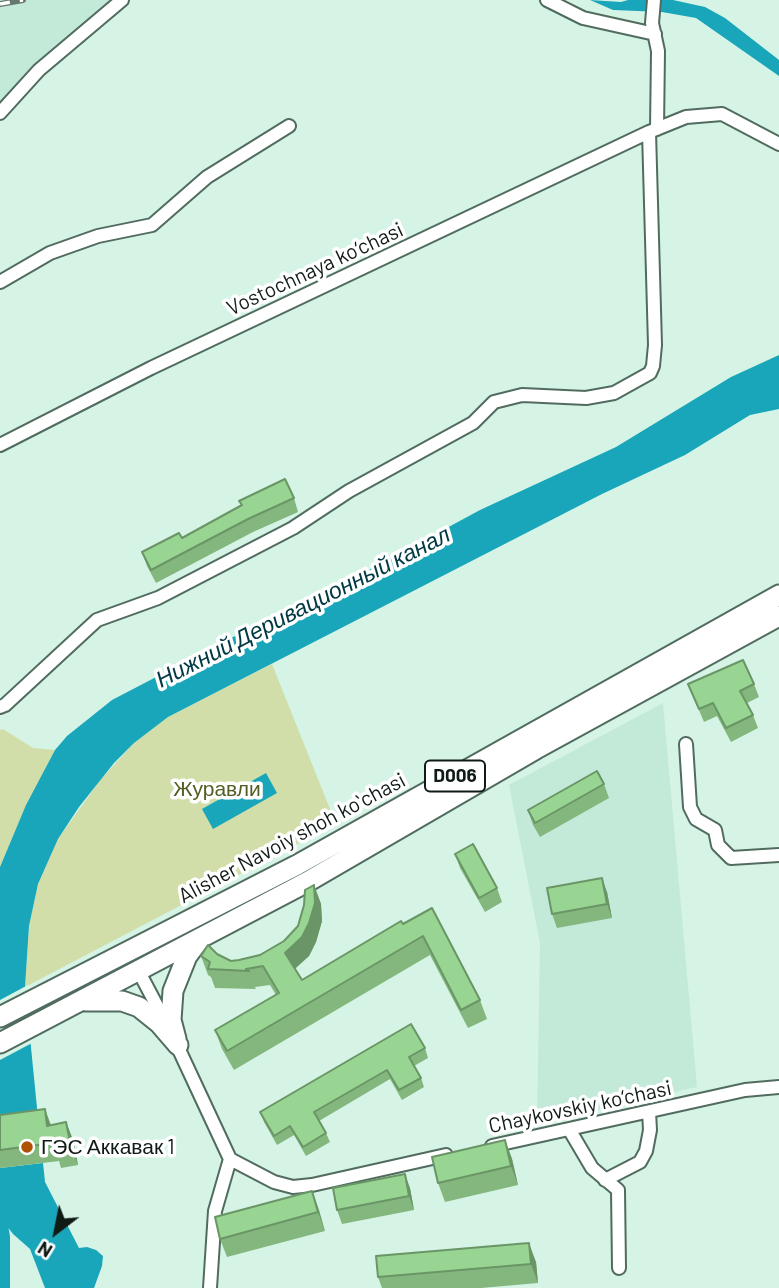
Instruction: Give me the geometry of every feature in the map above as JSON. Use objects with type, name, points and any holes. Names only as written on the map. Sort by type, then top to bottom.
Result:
[{"type":"main road","name":"Alisher Navoiy shoh koʻchasi","points":[[0,1017],[297,865],[779,595]]},
{"type":"main road","name":"Alisher Navoiy shoh koʻchasi","points":[[63,1010],[307,882],[536,749],[779,616]]},
{"type":"main road","points":[[178,1045],[171,1020],[173,991],[187,956],[202,937]]},
{"type":"main road","points":[[128,950],[138,970]]},
{"type":"main road","points":[[63,1010],[94,1000],[128,1002],[153,1016],[178,1045]]},
{"type":"main road","name":"D006","points":[[0,1043],[63,1010]]},
{"type":"street","points":[[0,113],[39,70],[121,0]]},
{"type":"street","points":[[547,0],[583,18],[653,29]]},
{"type":"street","points":[[0,707],[30,683],[97,620],[158,598],[293,528],[349,491],[473,423],[494,402],[523,395],[586,398],[614,393],[650,373],[654,360],[653,130],[658,51],[653,29],[654,0]]},
{"type":"street","name":"Vostochnaya ko‘chasi","points":[[0,445],[150,369],[653,130],[686,117],[722,114],[779,144]]},
{"type":"street","points":[[0,282],[50,253],[97,236],[152,225],[207,177],[289,126]]},
{"type":"street","points":[[686,744],[690,807],[696,819],[715,830],[718,845],[731,858],[779,855]]},
{"type":"street","points":[[138,970],[178,1045],[230,1158],[250,1172],[293,1187],[462,1152]]},
{"type":"street","name":"Chaykovskiy ko‘chasi","points":[[475,1149],[745,1090],[779,1087]]},
{"type":"street","points":[[605,1180],[640,1162],[646,1151],[650,1130],[649,1112]]},
{"type":"street","points":[[569,1129],[593,1168],[618,1190],[618,1268]]},
{"type":"street","points":[[210,1288],[215,1211],[230,1158]]},
{"type":"shaded area","points":[[0,0],[114,0],[0,108]]},
{"type":"shaded area","points":[[663,703],[697,1087],[537,1124],[540,943],[509,785]]},
{"type":"green space","name":"Журавли","points":[[272,664],[336,824],[25,987],[29,926],[38,884],[58,839],[101,779],[134,743],[168,717]]},
{"type":"green space","points":[[3,729],[33,748],[55,750],[25,808],[0,867],[0,730]]},
{"type":"water","points":[[590,0],[673,0],[705,7],[725,18],[779,60],[779,76],[696,18],[662,12],[613,10]]},
{"type":"water","points":[[779,355],[779,409],[750,415],[685,455],[602,494],[168,717],[134,743],[114,763],[58,839],[38,884],[29,926],[25,987],[39,1128],[0,1134],[0,867],[26,805],[55,750],[67,736],[112,700],[358,576],[480,510],[616,447],[731,377]]},
{"type":"water","points":[[266,773],[277,793],[213,829],[202,809]]},
{"type":"water","points":[[43,1163],[45,1182],[79,1248],[96,1250],[103,1256],[94,1288],[45,1288],[30,1249],[13,1234],[0,1217],[0,1168]]},
{"type":"pier","points":[[28,985],[32,1043],[0,1060],[0,1000]]},
{"type":"building","points":[[285,479],[294,498],[151,570],[142,552],[179,533],[182,538],[242,505],[239,501]]},
{"type":"building","points":[[743,660],[754,684],[740,691],[753,715],[726,728],[713,703],[699,709],[688,684]]},
{"type":"building","points":[[597,771],[604,784],[535,823],[528,810]]},
{"type":"building","points":[[473,844],[497,888],[479,898],[455,854]]},
{"type":"building","points":[[602,878],[607,904],[552,914],[547,888]]},
{"type":"building","points":[[314,885],[315,903],[309,923],[302,937],[285,953],[302,980],[401,921],[403,924],[432,908],[480,1000],[461,1010],[423,936],[227,1051],[215,1030],[279,993],[263,966],[246,969],[249,971],[208,969],[210,962],[201,956],[208,945],[217,954],[231,961],[239,960],[260,955],[284,941],[298,926],[305,890]]},
{"type":"building","points":[[411,1024],[425,1048],[409,1057],[421,1078],[399,1090],[387,1070],[314,1112],[326,1133],[303,1147],[290,1126],[274,1136],[260,1112]]},
{"type":"building","points":[[45,1109],[47,1126],[66,1122],[71,1147],[55,1150],[53,1143],[0,1150],[0,1115]]},
{"type":"building","points":[[505,1140],[511,1166],[438,1183],[432,1157]]},
{"type":"building","points":[[405,1174],[409,1196],[337,1210],[333,1188]]},
{"type":"building","points":[[312,1191],[318,1212],[220,1239],[215,1217]]},
{"type":"building","points":[[529,1243],[531,1264],[378,1277],[376,1256]]},
{"type":"waterway","name":"Нижний Деривационный канал","points":[[0,1212],[4,1237],[4,1288]]},
{"type":"railway","points":[[0,4],[23,0]]},
{"type":"place","name":"ГЭС Аккавак 1","points":[[27,1147]]}]
